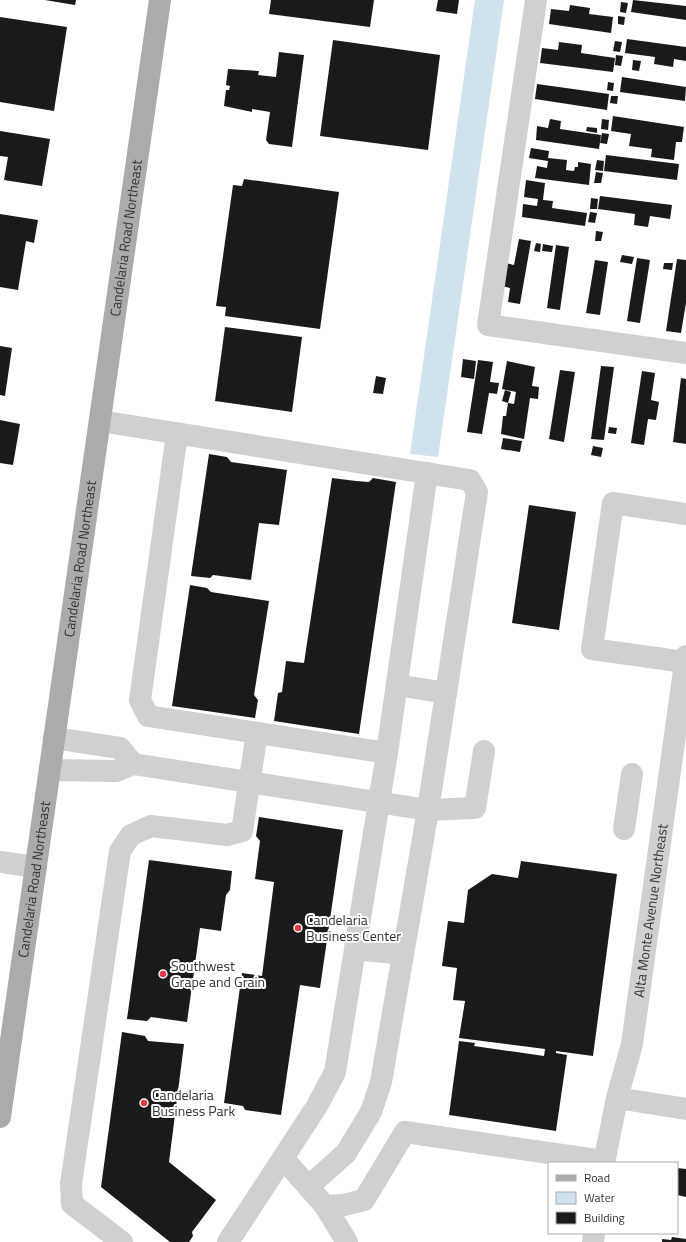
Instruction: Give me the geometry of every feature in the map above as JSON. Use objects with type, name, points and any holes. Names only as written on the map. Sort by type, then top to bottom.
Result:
[{"type":"main road","name":"Candelaria Road Northeast","points":[[0,1117],[160,0]]},
{"type":"street","points":[[536,0],[488,325],[686,353]]},
{"type":"street","points":[[100,421],[470,480],[477,492],[428,810],[381,1082],[371,1112],[346,1153],[308,1187]]},
{"type":"street","points":[[177,434],[140,700],[148,716],[387,753]]},
{"type":"street","points":[[228,1242],[317,1106],[335,1072],[387,753],[427,473]]},
{"type":"street","points":[[686,514],[613,503],[592,648],[686,659]]},
{"type":"street","name":"Alta Monte Avenue Northeast","points":[[604,1162],[617,1098],[632,1044],[686,659]]},
{"type":"street","points":[[397,685],[446,693]]},
{"type":"street","points":[[122,1242],[72,1204],[71,1184],[120,850],[131,835],[151,826],[227,835],[242,831],[257,733]]},
{"type":"street","points":[[54,738],[120,748],[133,764]]},
{"type":"street","points":[[50,770],[116,771],[133,764],[428,810],[475,808],[484,751]]},
{"type":"street","points":[[624,829],[632,774]]},
{"type":"street","points":[[0,862],[36,867]]},
{"type":"street","points":[[356,948],[403,954]]},
{"type":"street","points":[[617,1098],[686,1109]]},
{"type":"street","points":[[325,1206],[344,1205],[364,1200],[405,1132],[604,1162]]},
{"type":"street","points":[[283,1158],[325,1206],[351,1242]]},
{"type":"water","points":[[475,0],[504,0],[438,457],[410,454]]},
{"type":"building","points":[[45,0],[76,0],[75,5]]},
{"type":"building","points":[[271,0],[374,0],[370,27],[269,14]]},
{"type":"building","points":[[438,0],[459,0],[457,14],[436,11]]},
{"type":"building","points":[[633,0],[686,6],[686,20],[631,12]]},
{"type":"building","points":[[621,2],[628,3],[626,13],[620,12]]},
{"type":"building","points":[[570,5],[590,8],[589,14],[613,17],[611,33],[549,24],[551,9],[569,11]]},
{"type":"building","points":[[618,16],[625,17],[624,25],[618,24]]},
{"type":"building","points":[[0,17],[67,27],[54,111],[0,102]]},
{"type":"building","points":[[627,39],[686,47],[686,61],[674,59],[673,67],[654,64],[655,57],[625,53]]},
{"type":"building","points":[[333,40],[440,55],[428,150],[320,136]]},
{"type":"building","points":[[615,41],[622,42],[620,52],[613,51]]},
{"type":"building","points":[[559,42],[582,45],[581,53],[615,58],[613,72],[540,63],[542,48],[558,50]]},
{"type":"building","points":[[279,52],[304,55],[292,147],[269,144],[266,140],[270,112],[252,109],[252,112],[224,106],[226,90],[229,90],[230,86],[226,85],[228,69],[259,71],[258,75],[276,77]]},
{"type":"building","points":[[616,55],[623,56],[621,66],[615,65]]},
{"type":"building","points":[[633,60],[641,61],[639,71],[632,70]]},
{"type":"building","points":[[622,77],[686,87],[685,101],[620,92]]},
{"type":"building","points":[[608,82],[614,83],[613,91],[607,90]]},
{"type":"building","points":[[537,84],[609,94],[607,110],[535,99]]},
{"type":"building","points":[[611,96],[618,96],[617,104],[610,103]]},
{"type":"building","points":[[613,116],[684,127],[682,142],[676,142],[674,160],[651,157],[652,149],[629,146],[631,134],[611,131]]},
{"type":"building","points":[[550,119],[561,121],[560,129],[601,135],[599,149],[536,140],[537,126],[548,128]]},
{"type":"building","points":[[602,119],[609,120],[608,130],[601,129]]},
{"type":"building","points":[[587,127],[597,128],[597,133],[586,131]]},
{"type":"building","points":[[0,131],[50,139],[42,186],[4,180],[8,157],[0,156]]},
{"type":"building","points":[[602,133],[609,134],[607,144],[600,143]]},
{"type":"building","points":[[531,148],[549,151],[548,158],[567,160],[566,170],[574,171],[575,167],[578,167],[578,162],[591,164],[589,185],[535,178],[537,166],[547,168],[548,161],[529,158]]},
{"type":"building","points":[[606,155],[679,164],[677,180],[604,171]]},
{"type":"building","points":[[597,160],[604,161],[603,171],[595,170]]},
{"type":"building","points":[[596,172],[603,173],[601,183],[594,183]]},
{"type":"building","points":[[244,179],[339,192],[320,329],[225,316],[226,307],[216,306],[233,185],[242,186]]},
{"type":"building","points":[[526,180],[545,183],[543,200],[553,201],[552,208],[587,213],[585,226],[522,217],[523,204],[537,206],[538,199],[524,197]]},
{"type":"building","points":[[600,196],[672,205],[670,219],[650,216],[648,227],[634,225],[635,214],[598,209]]},
{"type":"building","points":[[591,198],[598,199],[597,209],[590,209]]},
{"type":"building","points":[[590,212],[597,213],[595,223],[588,222]]},
{"type":"building","points":[[0,214],[38,220],[34,243],[26,241],[18,290],[0,287]]},
{"type":"building","points":[[596,231],[603,232],[601,241],[595,241]]},
{"type":"building","points":[[519,239],[531,241],[520,304],[508,302],[510,288],[502,286],[506,263],[514,265]]},
{"type":"building","points":[[536,243],[541,244],[540,252],[534,251]]},
{"type":"building","points":[[543,244],[553,246],[552,252],[542,251]]},
{"type":"building","points":[[556,245],[569,247],[560,310],[547,308]]},
{"type":"building","points":[[622,255],[634,257],[632,264],[620,262]]},
{"type":"building","points":[[637,258],[650,260],[640,323],[627,321]]},
{"type":"building","points":[[677,259],[686,260],[686,303],[681,333],[666,331]]},
{"type":"building","points":[[595,260],[608,262],[600,315],[586,313]]},
{"type":"building","points":[[664,263],[673,263],[672,270],[663,269]]},
{"type":"building","points":[[225,327],[302,337],[292,412],[215,401]]},
{"type":"building","points":[[0,346],[12,348],[5,396],[0,395]]},
{"type":"building","points":[[463,359],[476,361],[474,379],[461,377]]},
{"type":"building","points":[[478,360],[493,362],[490,382],[499,383],[497,394],[489,393],[482,434],[467,432]]},
{"type":"building","points":[[507,361],[535,367],[532,386],[539,387],[538,399],[530,398],[524,439],[501,434],[503,416],[506,416],[508,403],[514,404],[516,392],[502,389]]},
{"type":"building","points":[[601,366],[614,367],[604,440],[591,439]]},
{"type":"building","points":[[560,370],[575,372],[564,442],[549,439]]},
{"type":"building","points":[[642,371],[655,373],[651,400],[659,402],[656,420],[648,419],[644,445],[631,443]]},
{"type":"building","points":[[376,376],[386,378],[383,394],[373,393]]},
{"type":"building","points":[[681,378],[686,379],[686,444],[673,442]]},
{"type":"building","points":[[505,390],[511,392],[508,403],[502,401]]},
{"type":"building","points":[[0,420],[20,424],[13,465],[0,463]]},
{"type":"building","points":[[609,427],[617,428],[616,434],[608,433]]},
{"type":"building","points":[[503,438],[522,441],[520,452],[501,449]]},
{"type":"building","points":[[593,446],[603,448],[601,457],[591,455]]},
{"type":"building","points":[[209,454],[227,457],[231,462],[287,470],[279,525],[259,523],[251,580],[213,575],[210,578],[191,576]]},
{"type":"building","points":[[332,478],[369,482],[373,478],[396,482],[359,734],[274,721],[278,693],[282,692],[286,661],[304,663]]},
{"type":"building","points":[[529,505],[576,512],[559,630],[512,623]]},
{"type":"building","points":[[190,585],[207,588],[211,592],[269,601],[254,695],[258,700],[255,718],[172,706]]},
{"type":"building","name":"Candelaria Business Center","points":[[259,817],[343,830],[320,988],[300,985],[281,1115],[245,1110],[243,1106],[224,1103],[242,973],[262,976],[274,882],[255,879],[260,841],[256,836]]},
{"type":"building","name":"Southwest Grape and Grain","points":[[149,860],[232,871],[230,890],[226,895],[221,931],[200,928],[187,1022],[151,1017],[147,1021],[127,1019]]},
{"type":"building","points":[[521,861],[617,874],[593,1056],[556,1051],[556,1053],[567,1055],[556,1131],[449,1115],[459,1041],[475,1043],[474,1046],[544,1056],[545,1049],[459,1038],[465,1001],[453,1000],[457,968],[442,966],[448,921],[464,923],[468,890],[492,874],[518,878]]},
{"type":"building","name":"Candelaria Business Park","points":[[122,1032],[145,1036],[148,1041],[184,1044],[169,1162],[216,1200],[192,1232],[193,1236],[189,1242],[170,1242],[101,1187]]},
{"type":"building","points":[[678,1168],[686,1169],[686,1197],[678,1195]]},
{"type":"building","points":[[672,1237],[686,1239],[686,1242],[662,1242],[662,1239],[671,1240]]},
{"type":"place","name":"Candelaria Business Center","points":[[298,928]]},
{"type":"place","name":"Southwest Grape and Grain","points":[[163,974]]},
{"type":"place","name":"Candelaria Business Park","points":[[144,1103]]}]
